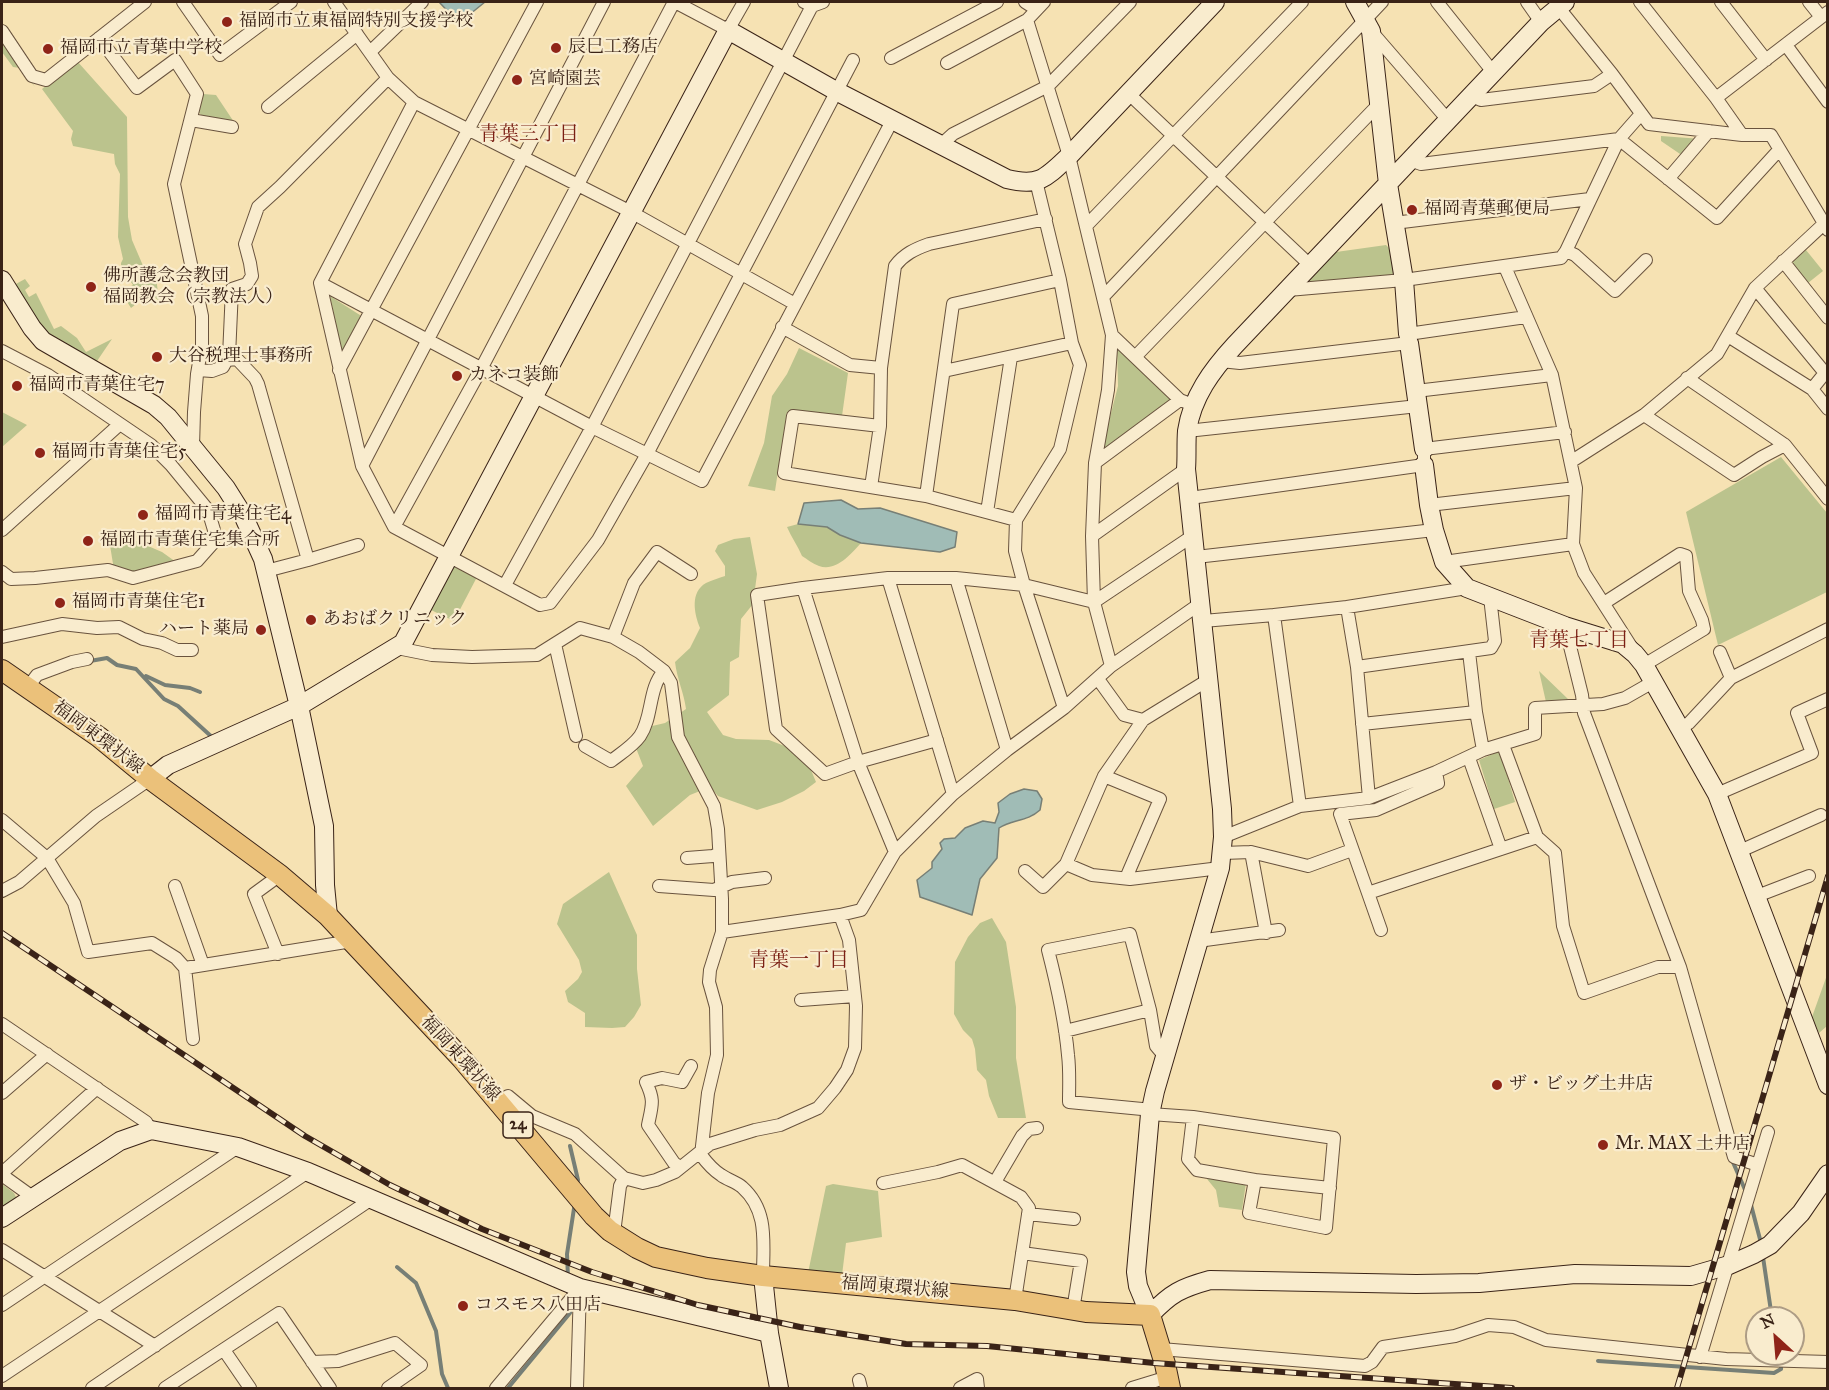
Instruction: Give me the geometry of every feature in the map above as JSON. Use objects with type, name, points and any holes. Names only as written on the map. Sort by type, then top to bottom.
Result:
[{"type":"main road","name":"福岡東環状線","points":[[2,670],[99,736],[150,779],[280,875],[328,916],[498,1101],[594,1215],[614,1233],[637,1248],[656,1257],[707,1268],[763,1276],[1015,1300],[1073,1310],[1150,1315]]},
{"type":"main road","points":[[1150,1315],[1169,1383]]},
{"type":"street","points":[[2,31],[32,76],[46,80],[145,2]]},
{"type":"street","points":[[183,2],[220,54],[291,2]]},
{"type":"street","points":[[334,2],[388,78],[414,102],[631,212],[795,304]]},
{"type":"street","points":[[370,52],[422,2]]},
{"type":"street","points":[[339,370],[537,2]]},
{"type":"street","points":[[362,466],[604,2]]},
{"type":"street","points":[[394,527],[481,369],[674,2],[836,91],[1007,179],[1024,183],[1036,181],[1050,174],[1069,156],[1215,2]]},
{"type":"street","points":[[2,891],[18,882],[96,816],[168,765],[299,706],[403,643],[744,2]]},
{"type":"street","points":[[891,58],[997,2]]},
{"type":"street","points":[[947,63],[1027,20],[1040,5],[1025,2]]},
{"type":"street","points":[[942,144],[953,134],[1048,86],[1130,2]]},
{"type":"street","points":[[1086,226],[1302,2]]},
{"type":"street","points":[[1355,2],[1368,25],[1448,120]]},
{"type":"street","points":[[1103,297],[1216,177],[1368,25],[1382,2]]},
{"type":"street","points":[[1437,2],[1493,72]]},
{"type":"street","points":[[1527,2],[1541,22]]},
{"type":"street","points":[[1640,2],[1716,98],[1742,135]]},
{"type":"street","points":[[1720,2],[1766,60]]},
{"type":"street","points":[[1716,98],[1824,15],[1809,2]]},
{"type":"street","points":[[505,585],[592,427],[813,3]]},
{"type":"street","points":[[1095,464],[1187,403],[1221,361],[1493,72],[1541,22],[1562,4],[1649,124],[1742,135],[1771,135],[1826,225],[1755,288],[1717,354],[1644,415],[1572,462]]},
{"type":"street","points":[[1027,20],[1069,156],[1112,335],[1108,390],[1095,464],[1092,536],[1094,603],[1111,666]]},
{"type":"street","points":[[1368,25],[1388,184],[1404,280],[1429,505],[1444,562],[1467,588],[1564,626],[1623,644],[1640,660]]},
{"type":"street","points":[[268,107],[357,34]]},
{"type":"street","points":[[99,38],[138,88],[175,60],[197,94],[174,184],[202,316],[202,345],[194,412],[193,447]]},
{"type":"street","points":[[1786,45],[1827,102]]},
{"type":"street","points":[[414,102],[320,283],[362,466],[394,527],[540,605],[550,603],[598,540],[647,454],[853,60]]},
{"type":"street","points":[[1471,96],[1481,100],[1594,86],[1612,74]]},
{"type":"street","points":[[198,370],[212,371],[223,367],[229,356],[232,289],[246,284],[252,276],[245,244],[258,207],[388,78]]},
{"type":"street","points":[[1128,93],[1311,266]]},
{"type":"street","points":[[1135,357],[1379,104]]},
{"type":"street","points":[[1288,290],[1404,280],[1561,258],[1619,139],[1641,114]]},
{"type":"street","points":[[320,283],[592,427],[702,481],[893,119]]},
{"type":"street","points":[[190,120],[232,127]]},
{"type":"street","points":[[1668,179],[1709,131]]},
{"type":"street","points":[[1410,160],[1420,164],[1619,139],[1717,218],[1779,150]]},
{"type":"street","points":[[1036,181],[1060,280],[1072,343],[1080,365],[1060,449],[1016,520],[1015,551],[1064,708]]},
{"type":"street","points":[[1394,223],[1590,199]]},
{"type":"street","points":[[871,487],[880,426],[881,368],[895,266],[912,250],[929,244],[1046,219]]},
{"type":"street","points":[[1566,250],[1575,255],[1615,291],[1646,261]]},
{"type":"street","points":[[1783,261],[1827,318]]},
{"type":"street","points":[[1505,267],[1552,375],[1576,488],[1572,544],[1584,573],[1640,660],[1717,794],[1827,1085]]},
{"type":"street","points":[[2,280],[42,341],[154,405],[168,417],[226,488],[243,515],[263,559],[299,706],[324,826],[328,916]]},
{"type":"street","points":[[926,496],[953,304],[1060,280]]},
{"type":"street","points":[[1755,288],[1826,374],[1812,389]]},
{"type":"street","points":[[1221,361],[1240,363],[1409,338],[1526,317]]},
{"type":"street","points":[[782,327],[850,365],[881,368]]},
{"type":"street","points":[[1112,335],[1187,403],[1186,469],[1222,809],[1222,853],[1150,1114],[1136,1272],[1138,1286],[1150,1315],[1166,1298],[1185,1287],[1210,1280],[1416,1284],[1479,1282],[1575,1274],[1691,1276],[1729,1265],[1770,1245],[1801,1213],[1827,1174]]},
{"type":"street","points":[[1728,336],[1812,389],[1827,409]]},
{"type":"street","points":[[944,371],[1072,343]]},
{"type":"street","points":[[2,351],[48,375],[151,445],[171,465],[208,510],[214,530],[213,543],[197,561],[133,578],[108,570],[11,579],[2,572]]},
{"type":"street","points":[[987,512],[1011,357]]},
{"type":"street","points":[[227,360],[237,359],[258,384],[308,560]]},
{"type":"street","points":[[1187,431],[1417,399],[1552,375]]},
{"type":"street","points":[[1687,378],[1785,445],[1827,499]]},
{"type":"street","points":[[1644,415],[1734,475],[1785,445]]},
{"type":"street","points":[[880,426],[793,416],[784,473],[926,496],[1016,520]]},
{"type":"street","points":[[2,530],[120,424]]},
{"type":"street","points":[[1190,498],[1565,432]]},
{"type":"street","points":[[1092,536],[1186,469]]},
{"type":"street","points":[[1429,505],[1576,488]]},
{"type":"street","points":[[1196,557],[1434,530]]},
{"type":"street","points":[[937,740],[858,762],[825,774],[776,729],[758,595],[888,578],[956,578],[1024,585],[1094,603],[1194,535]]},
{"type":"street","points":[[1444,562],[1572,544]]},
{"type":"street","points":[[266,571],[358,545]]},
{"type":"street","points":[[613,637],[634,583],[657,552],[691,574]]},
{"type":"street","points":[[1604,603],[1680,554],[1686,556],[1689,591],[1704,629],[1640,660]]},
{"type":"street","points":[[888,578],[953,794]]},
{"type":"street","points":[[956,578],[1007,750]]},
{"type":"street","points":[[803,588],[858,762],[895,852]]},
{"type":"street","points":[[722,932],[861,910],[895,852],[953,794],[1064,708],[1111,666],[1202,612],[1274,615],[1347,607],[1467,588]]},
{"type":"street","points":[[1357,667],[1491,648],[1495,641],[1490,597]]},
{"type":"street","points":[[1347,607],[1357,667],[1370,798]]},
{"type":"street","points":[[1274,615],[1300,806]]},
{"type":"street","points":[[2,637],[62,624],[97,628],[119,627],[143,639],[162,643],[177,650],[192,650]]},
{"type":"street","points":[[1564,626],[1582,695],[1584,713],[1680,967],[1734,1157],[1758,1165]]},
{"type":"street","points":[[397,648],[432,655],[495,658],[537,655],[580,628],[613,637],[639,652],[664,671],[671,683],[678,737],[714,806],[722,888],[722,932],[710,970],[709,981],[716,1007],[717,1055],[708,1093],[701,1155],[720,1175],[741,1186],[758,1206],[763,1221],[763,1276],[769,1333],[779,1389]]},
{"type":"street","points":[[1680,728],[1689,723],[1731,678],[1827,629]]},
{"type":"street","points":[[555,644],[576,736]]},
{"type":"street","points":[[1720,651],[1731,678]]},
{"type":"street","points":[[1469,652],[1483,750]]},
{"type":"street","points":[[28,687],[37,675],[87,659]]},
{"type":"street","points":[[585,746],[611,761],[639,737],[646,721],[657,678],[664,671]]},
{"type":"street","points":[[1098,679],[1124,715],[1143,720]]},
{"type":"street","points":[[1025,871],[1042,887],[1066,864],[1104,776],[1143,720],[1208,680]]},
{"type":"street","points":[[1222,853],[1300,806],[1370,798],[1470,758],[1483,750],[1535,734],[1535,708],[1603,704],[1625,698],[1653,682]]},
{"type":"street","points":[[1717,794],[1812,753],[1797,713],[1827,699]]},
{"type":"street","points":[[1362,724],[1476,712]]},
{"type":"street","points":[[1503,745],[1537,837],[1555,853],[1563,926],[1584,993],[1658,967],[1680,967]]},
{"type":"street","points":[[1470,758],[1501,849]]},
{"type":"street","points":[[1381,930],[1340,814],[1376,810],[1438,783],[1436,772]]},
{"type":"street","points":[[1104,776],[1160,799],[1126,878]]},
{"type":"street","points":[[1740,851],[1821,815]]},
{"type":"street","points":[[2,820],[47,858],[74,903],[88,952],[152,943],[176,958],[185,968],[193,1039]]},
{"type":"street","points":[[1368,893],[1537,837]]},
{"type":"street","points":[[1066,864],[1092,875],[1130,879],[1222,853],[1251,852],[1308,866],[1352,850]]},
{"type":"street","points":[[1251,852],[1266,933]]},
{"type":"street","points":[[687,858],[713,856],[719,853]]},
{"type":"street","points":[[278,954],[254,894],[280,875]]},
{"type":"street","points":[[1757,896],[1809,876]]},
{"type":"street","points":[[659,886],[706,890],[722,888],[732,882],[765,878]]},
{"type":"street","points":[[175,886],[203,965]]},
{"type":"street","points":[[498,1101],[507,1096],[532,1116],[574,1134],[624,1178],[643,1183],[675,1172],[710,1144],[780,1125],[818,1108],[847,1070],[855,1048],[855,996],[849,940],[840,915]]},
{"type":"street","points":[[1198,942],[1280,930]]},
{"type":"street","points":[[1166,1058],[1156,1046],[1150,1010],[1130,934],[1048,950],[1058,990],[1069,1057],[1069,1102],[1143,1109],[1150,1114],[1193,1117],[1334,1138],[1326,1228],[1249,1212],[1254,1180]]},
{"type":"street","points":[[185,968],[352,941]]},
{"type":"street","points":[[801,1000],[855,996]]},
{"type":"street","points":[[1065,1031],[1150,1010]]},
{"type":"street","points":[[2,1024],[146,1122],[151,1130]]},
{"type":"street","points":[[2,1094],[46,1053]]},
{"type":"street","points":[[680,1167],[674,1163],[648,1125],[653,1102],[646,1082],[662,1078],[682,1082],[691,1066]]},
{"type":"street","points":[[34,1198],[2,1174],[97,1088]]},
{"type":"street","points":[[1193,1117],[1188,1159],[1197,1170],[1254,1180],[1330,1188]]},
{"type":"street","points":[[995,1182],[1022,1136],[1029,1130],[1037,1128]]},
{"type":"street","points":[[2,1218],[120,1141],[151,1130],[238,1147],[308,1172],[580,1288],[769,1333]]},
{"type":"street","points":[[1700,1357],[1768,1132]]},
{"type":"street","points":[[2,1305],[238,1147]]},
{"type":"street","points":[[883,1183],[962,1165],[1021,1197],[1029,1208],[1015,1300]]},
{"type":"street","points":[[2,1377],[308,1172]]},
{"type":"street","points":[[614,1233],[620,1186],[624,1178]]},
{"type":"street","points":[[92,1389],[370,1200]]},
{"type":"street","points":[[1028,1214],[1074,1219]]},
{"type":"street","points":[[2,1250],[155,1346]]},
{"type":"street","points":[[1022,1253],[1081,1261],[1073,1310]]},
{"type":"street","points":[[496,1389],[580,1288]]},
{"type":"street","points":[[577,1389],[580,1288]]},
{"type":"street","points":[[171,1387],[279,1313],[330,1389]]},
{"type":"street","points":[[1161,1349],[1365,1366],[1372,1362],[1383,1347],[1455,1336],[1488,1325],[1514,1328],[1546,1340],[1700,1357],[1827,1362]]},
{"type":"street","points":[[312,1362],[338,1361],[395,1343],[421,1365],[387,1389]]},
{"type":"street","points":[[224,1350],[250,1389]]},
{"type":"street","points":[[960,1389],[977,1379],[978,1389]]},
{"type":"street","points":[[1132,1389],[1169,1383]]},
{"type":"green space","points":[[2,35],[35,87],[20,68],[13,67],[2,52]]},
{"type":"green space","points":[[77,61],[127,117],[128,217],[132,240],[144,268],[156,277],[159,301],[150,293],[131,308],[121,292],[133,285],[121,267],[123,259],[118,237],[120,174],[115,164],[114,154],[73,146],[71,139],[73,131],[42,89]]},
{"type":"green space","points":[[203,94],[216,95],[234,122],[201,115],[197,110]]},
{"type":"green space","points":[[1661,136],[1702,139],[1683,156],[1661,141]]},
{"type":"green space","points":[[1386,245],[1391,250],[1394,273],[1388,277],[1302,282],[1329,253]]},
{"type":"green space","points":[[1806,250],[1823,271],[1808,283],[1792,262]]},
{"type":"green space","points":[[25,279],[30,286],[25,290],[29,297],[36,293],[54,329],[61,326],[77,338],[86,352],[112,339],[95,364],[55,340],[39,325],[14,285]]},
{"type":"green space","points":[[330,296],[363,317],[342,353]]},
{"type":"green space","points":[[1117,345],[1170,398],[1171,402],[1101,452],[1118,386]]},
{"type":"green space","points":[[799,348],[848,373],[842,416],[787,412],[775,491],[748,486],[764,443],[772,396],[787,374]]},
{"type":"green space","points":[[2,412],[27,425],[2,447]]},
{"type":"green space","points":[[1781,457],[1827,513],[1827,592],[1718,645],[1686,512]]},
{"type":"green space","points":[[798,524],[827,527],[861,543],[848,557],[837,564],[819,566],[802,556],[787,527]]},
{"type":"green space","points":[[113,531],[162,552],[176,562],[133,573],[114,570],[108,533]]},
{"type":"green space","points":[[750,537],[757,574],[753,604],[741,619],[739,657],[730,662],[729,695],[707,712],[723,735],[736,739],[769,740],[790,748],[808,763],[816,782],[782,802],[757,810],[718,796],[710,787],[690,795],[653,826],[626,786],[643,766],[636,748],[648,727],[665,723],[686,709],[675,662],[690,648],[700,628],[695,610],[695,597],[706,583],[725,576],[725,566],[715,551],[718,545],[734,539]]},
{"type":"green space","points":[[454,565],[477,577],[454,621],[431,610]]},
{"type":"green space","points":[[1539,671],[1568,699],[1546,702]]},
{"type":"green space","points":[[1500,751],[1515,802],[1494,809],[1479,760]]},
{"type":"green space","points":[[609,872],[637,935],[637,969],[641,1005],[625,1027],[585,1027],[585,1013],[568,1002],[565,991],[582,972],[579,960],[557,924],[563,904]]},
{"type":"green space","points":[[992,918],[1006,942],[1016,1007],[1016,1058],[1026,1118],[998,1118],[989,1096],[986,1080],[977,1070],[972,1039],[963,1030],[954,1014],[955,962],[968,937],[980,923]]},
{"type":"green space","points":[[1827,975],[1827,1026],[1819,1033],[1812,1017]]},
{"type":"green space","points":[[1215,1178],[1246,1183],[1242,1210],[1219,1207],[1216,1190],[1207,1179]]},
{"type":"green space","points":[[2,1184],[14,1193],[17,1199],[2,1210]]},
{"type":"green space","points":[[833,1184],[878,1191],[882,1237],[846,1243],[842,1275],[808,1273],[826,1186]]},
{"type":"water","points":[[439,2],[485,2],[459,23]]},
{"type":"water","points":[[841,500],[858,509],[880,508],[957,532],[955,547],[940,552],[861,543],[827,527],[798,524],[804,503]]},
{"type":"water","points":[[1024,789],[1037,791],[1042,799],[1040,810],[1030,817],[999,828],[997,858],[980,879],[972,915],[920,897],[917,880],[932,868],[932,862],[942,849],[940,843],[944,839],[955,838],[965,828],[983,821],[995,823],[999,812],[998,803],[1010,794]]},
{"type":"waterway","points":[[90,661],[107,658],[117,665],[136,669],[164,699],[178,706],[213,738]]},
{"type":"waterway","points":[[146,676],[165,685],[190,688],[200,692]]},
{"type":"waterway","points":[[570,1146],[578,1180],[577,1186]]},
{"type":"waterway","points":[[1732,1160],[1746,1192]]},
{"type":"waterway","points":[[1750,1201],[1761,1243]]},
{"type":"waterway","points":[[568,1278],[567,1254],[575,1202]]},
{"type":"waterway","points":[[1763,1257],[1770,1306]]},
{"type":"waterway","points":[[397,1267],[416,1283],[436,1331],[442,1374],[448,1388]]},
{"type":"waterway","points":[[508,1388],[570,1313],[570,1307]]},
{"type":"waterway","points":[[1598,1361],[1774,1373],[1781,1369],[1781,1366]]},
{"type":"railway","points":[[1677,1388],[1828,876]]},
{"type":"railway","points":[[2,933],[305,1136],[390,1185],[482,1229],[592,1272],[698,1305],[800,1327],[906,1344],[987,1346],[1154,1363],[1512,1388]]},
{"type":"place","name":"福岡市立東福岡特別支援学校","points":[[227,22]]},
{"type":"place","name":"辰巳工務店","points":[[556,48]]},
{"type":"place","name":"福岡市立青葉中学校","points":[[48,49]]},
{"type":"place","name":"宮崎園芸","points":[[517,80]]},
{"type":"place","name":"福岡青葉郵便局","points":[[1412,210]]},
{"type":"place","name":"佛所護念会教団 福岡教会（宗教法人）","points":[[91,287]]},
{"type":"place","name":"大谷税理士事務所","points":[[157,357]]},
{"type":"place","name":"カネコ装飾","points":[[457,376]]},
{"type":"place","name":"福岡市青葉住宅7","points":[[17,386]]},
{"type":"place","name":"福岡市青葉住宅5","points":[[40,453]]},
{"type":"place","name":"福岡市青葉住宅4","points":[[143,515]]},
{"type":"place","name":"福岡市青葉住宅集合所","points":[[88,541]]},
{"type":"place","name":"福岡市青葉住宅1","points":[[60,603]]},
{"type":"place","name":"あおばクリニック","points":[[311,620]]},
{"type":"place","name":"ハート薬局","points":[[261,630]]},
{"type":"place","name":"ザ・ビッグ土井店","points":[[1497,1085]]},
{"type":"place","name":"Mr. MAX 土井店","points":[[1603,1145]]},
{"type":"place","name":"コスモス八田店","points":[[463,1306]]},
{"type":"district","name":"青葉三丁目","points":[[529,135]]},
{"type":"district","name":"青葉七丁目","points":[[1579,641]]},
{"type":"district","name":"青葉一丁目","points":[[799,961]]}]
